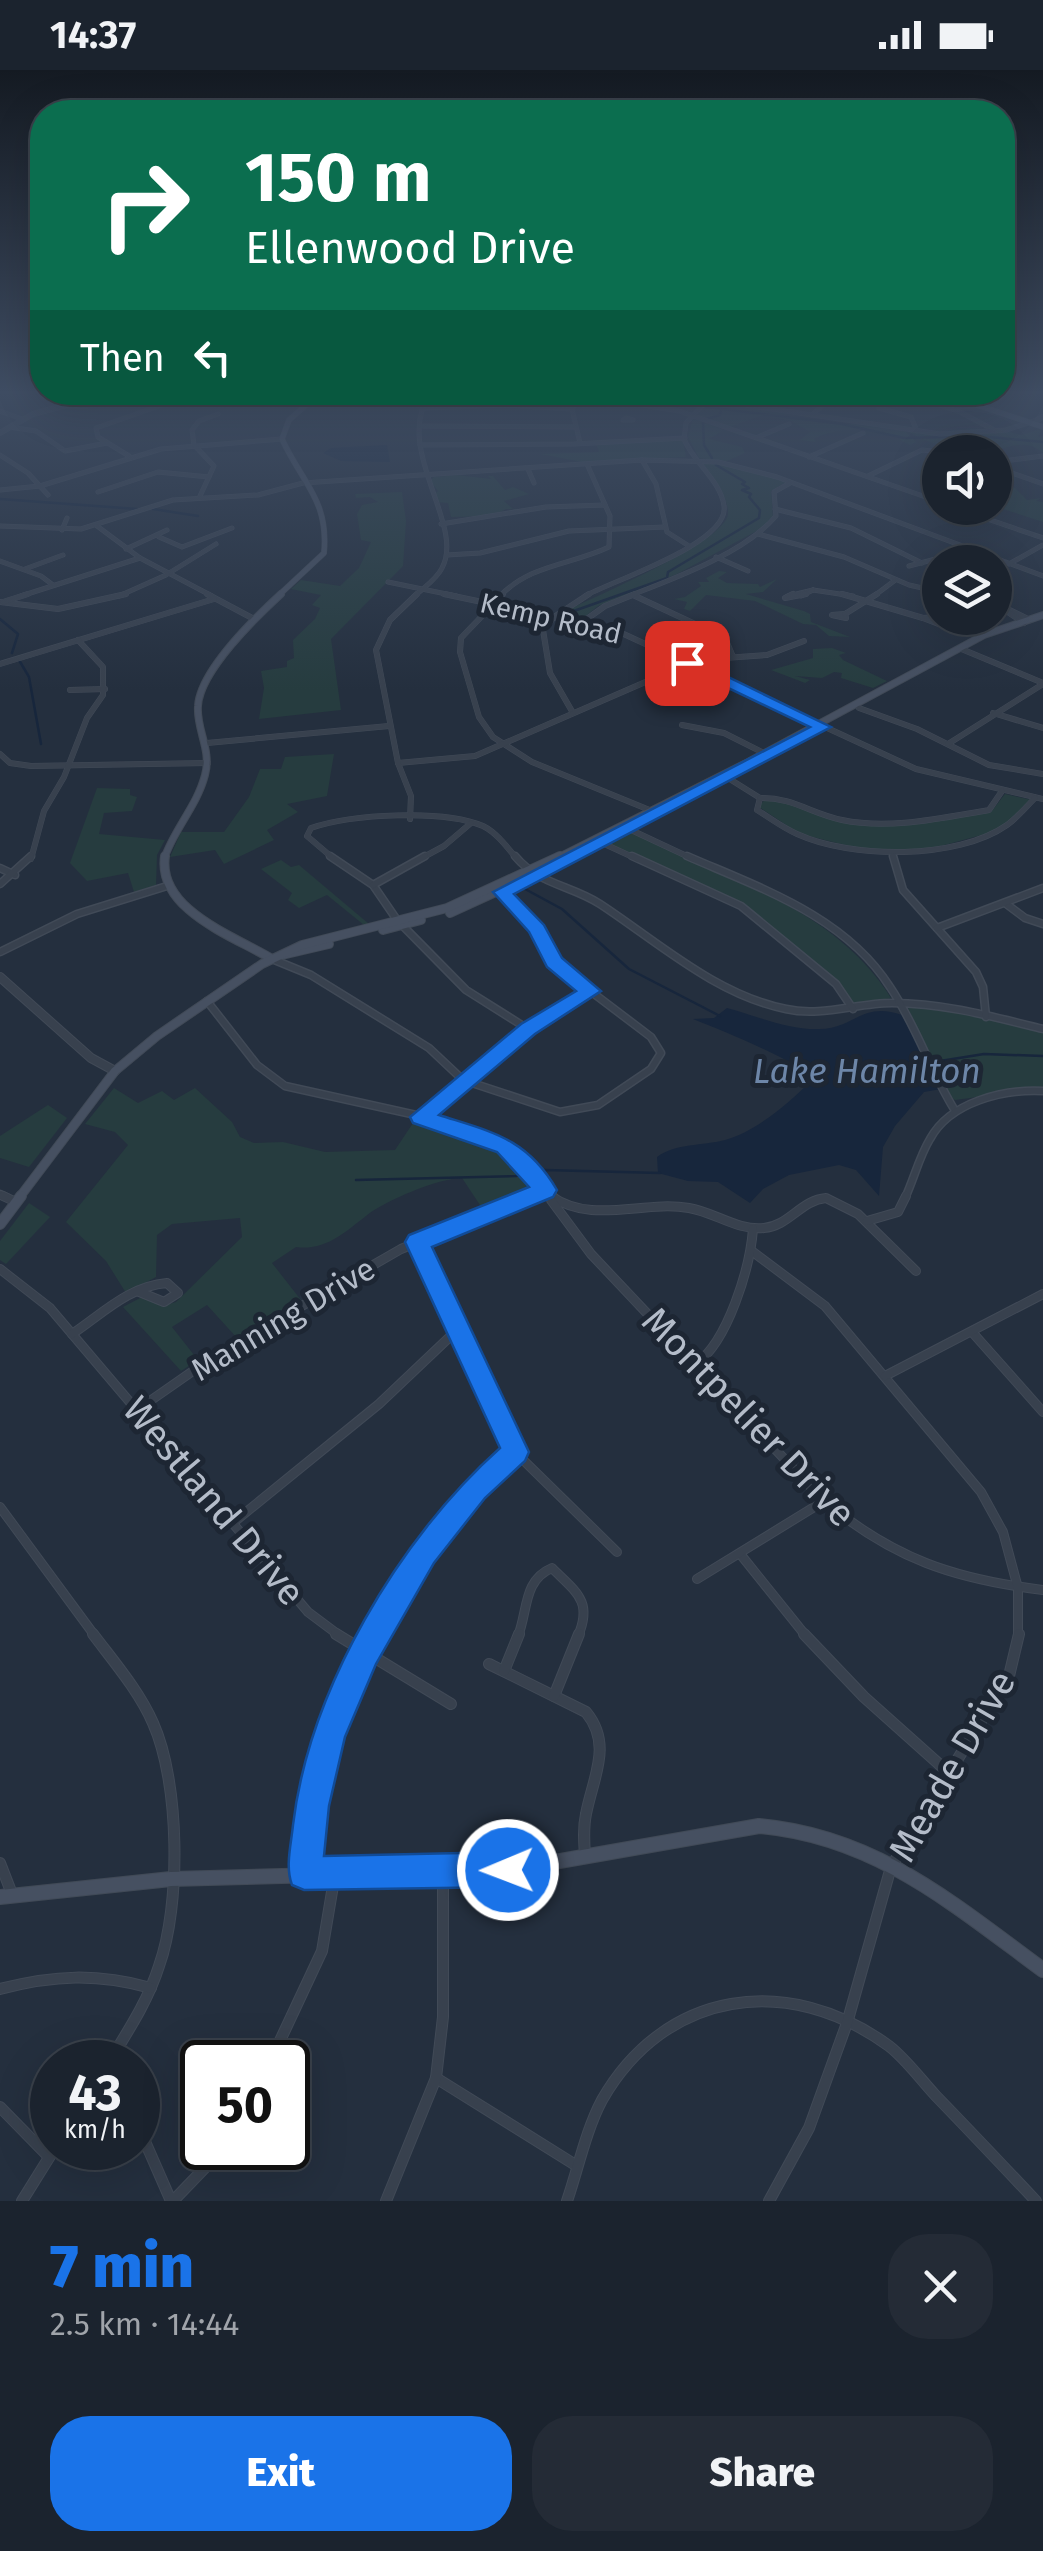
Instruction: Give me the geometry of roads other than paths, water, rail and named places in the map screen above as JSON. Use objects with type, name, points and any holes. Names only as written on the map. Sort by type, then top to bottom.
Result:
[{"type":"main road","points":[[272,959],[188,909],[167,886],[163,873],[166,850],[197,800],[208,763],[198,699],[228,646],[324,552],[324,518],[314,491]]},
{"type":"main road","points":[[598,840],[728,778],[962,649],[1043,617]]},
{"type":"main road","points":[[399,923],[476,898],[532,874],[859,708],[962,649]]},
{"type":"main road","points":[[0,1224],[115,1070],[206,1001],[272,959],[302,945],[463,908],[519,884],[532,874]]},
{"type":"main road","points":[[6,1896],[171,1878],[508,1870],[776,1826],[816,1832],[892,1867],[1043,1970]]},
{"type":"street","points":[[45,491],[48,495]]},
{"type":"street","points":[[200,491],[200,496]]},
{"type":"street","points":[[0,526],[62,530],[96,526],[150,506],[200,496],[272,491]]},
{"type":"street","points":[[410,818],[411,796],[398,763],[377,664],[378,640],[390,620],[442,570],[447,555],[430,491]]},
{"type":"street","points":[[599,491],[613,540],[603,550],[534,570],[513,582],[462,638],[460,652],[479,717],[503,745],[538,764],[652,810]]},
{"type":"street","points":[[658,491],[665,528],[672,537],[690,546]]},
{"type":"street","points":[[573,713],[562,698],[540,636],[553,615],[713,532],[726,512],[719,491]]},
{"type":"street","points":[[584,621],[605,606],[756,534],[775,520],[775,491]]},
{"type":"street","points":[[816,491],[958,545]]},
{"type":"street","points":[[440,524],[546,507],[605,505]]},
{"type":"street","points":[[775,509],[803,512],[887,544],[922,563]]},
{"type":"street","points":[[62,530],[67,518]]},
{"type":"street","points":[[1000,525],[1043,541]]},
{"type":"street","points":[[96,526],[140,558],[254,618]]},
{"type":"street","points":[[159,537],[182,547],[232,528]]},
{"type":"street","points":[[447,555],[480,553],[552,533],[665,528]]},
{"type":"street","points":[[126,549],[167,530]]},
{"type":"street","points":[[756,534],[844,557],[895,580],[922,587]]},
{"type":"street","points":[[1012,563],[1043,541]]},
{"type":"street","points":[[1,602],[33,611],[67,610],[134,592],[170,575],[216,544]]},
{"type":"street","points":[[24,570],[63,555]]},
{"type":"street","points":[[716,556],[748,570]]},
{"type":"street","points":[[834,564],[844,557]]},
{"type":"street","points":[[1,602],[140,558]]},
{"type":"street","points":[[0,561],[53,585]]},
{"type":"street","points":[[909,566],[922,563]]},
{"type":"street","points":[[1012,565],[1043,576]]},
{"type":"street","points":[[844,614],[895,580]]},
{"type":"street","name":"Kemp Road","points":[[388,582],[584,621],[627,634],[916,770],[1043,799]]},
{"type":"street","points":[[814,590],[795,599],[785,598],[800,588],[814,590],[866,600],[922,618]]},
{"type":"street","points":[[632,595],[720,635],[730,643],[733,657]]},
{"type":"street","points":[[0,664],[214,599]]},
{"type":"street","points":[[1012,613],[1026,621]]},
{"type":"street","points":[[937,616],[954,625],[944,626],[923,618],[937,616]]},
{"type":"street","points":[[0,884],[16,876],[34,854],[44,810],[69,766],[87,718],[105,689],[106,675],[101,664],[78,640]]},
{"type":"street","points":[[398,763],[468,758],[687,663],[710,656],[767,656],[804,641]]},
{"type":"street","points":[[962,649],[1043,683]]},
{"type":"street","points":[[948,744],[1043,683]]},
{"type":"street","points":[[70,690],[105,689]]},
{"type":"street","points":[[859,708],[997,768],[1043,774]]},
{"type":"street","points":[[994,713],[1043,728]]},
{"type":"street","points":[[682,725],[724,733],[764,753]]},
{"type":"street","points":[[207,743],[389,726]]},
{"type":"street","points":[[0,754],[4,760],[18,765],[208,763]]},
{"type":"street","points":[[728,778],[760,798],[796,799],[837,819],[898,823],[989,810],[1003,791]]},
{"type":"street","points":[[760,798],[757,810],[789,832],[893,856],[918,854],[991,834],[1010,824],[1035,798]]},
{"type":"street","points":[[528,1029],[466,990],[399,923],[373,885],[313,845],[306,836],[309,829],[331,822],[410,818],[448,817],[472,822],[503,840],[532,874],[588,895],[689,968],[752,998],[805,1014],[898,1003],[1043,1029]]},
{"type":"street","points":[[373,885],[455,839],[472,822]]},
{"type":"street","points":[[628,829],[764,890],[820,923],[868,959],[898,1003],[954,1109]]},
{"type":"street","points":[[598,840],[740,906],[836,984],[853,1009]]},
{"type":"street","points":[[893,856],[903,890],[976,972],[983,987],[986,1017]]},
{"type":"street","points":[[0,868],[16,876]]},
{"type":"street","points":[[0,952],[76,914],[167,886]]},
{"type":"street","points":[[936,928],[1043,888]]},
{"type":"street","points":[[272,959],[312,976],[429,1048],[463,1080],[566,1112],[598,1105],[651,1068],[661,1053],[658,1045],[554,962],[537,929],[502,892]]},
{"type":"street","points":[[1004,902],[1025,918],[1043,924]]},
{"type":"street","points":[[0,977],[91,1058],[115,1070]]},
{"type":"street","points":[[421,1117],[528,1029],[590,991]]},
{"type":"street","name":"Montpelier Drive","points":[[206,1001],[276,1081],[308,1093],[421,1117],[505,1146],[523,1160],[591,1254],[824,1501],[863,1534],[923,1567],[971,1582],[1043,1590]]},
{"type":"street","points":[[866,1222],[898,1212],[930,1138],[954,1109],[996,1096],[1043,1091]]},
{"type":"street","name":"Manning Drive","points":[[137,1410],[213,1358],[417,1242],[545,1190]]},
{"type":"street","points":[[0,1194],[16,1202]]},
{"type":"street","points":[[551,1200],[574,1208],[608,1211],[687,1207],[754,1229],[772,1228],[806,1203],[826,1198],[836,1200],[866,1222],[916,1271]]},
{"type":"street","points":[[696,1364],[708,1356],[714,1344],[753,1252],[754,1229]]},
{"type":"street","points":[[417,1242],[515,1452],[617,1552]]},
{"type":"street","name":"Meade Drive","points":[[753,1252],[814,1295],[981,1492],[1003,1532],[1018,1588],[1019,1634],[1009,1676],[892,1867],[847,2023],[800,2149],[768,2201]]},
{"type":"street","name":"Westland Drive","points":[[0,1269],[35,1294],[72,1334],[308,1612],[366,1653],[452,1704]]},
{"type":"street","points":[[72,1334],[137,1291],[163,1282],[178,1293],[164,1302],[137,1291]]},
{"type":"street","points":[[885,1376],[1043,1294]]},
{"type":"street","points":[[234,1522],[379,1404],[456,1332]]},
{"type":"street","points":[[972,1332],[1043,1412]]},
{"type":"street","points":[[304,1873],[312,1806],[329,1736],[366,1653],[423,1553],[475,1489],[515,1452]]},
{"type":"street","points":[[697,1579],[742,1555],[824,1501]]},
{"type":"street","points":[[0,1506],[155,1722],[169,1767],[175,1809],[165,1949],[151,1988],[121,2040]]},
{"type":"street","points":[[742,1555],[782,1610],[837,1674],[950,1773]]},
{"type":"street","points":[[504,1671],[524,1622],[528,1590],[546,1569],[552,1568],[580,1595],[586,1617],[554,1696]]},
{"type":"street","points":[[490,1664],[586,1712],[599,1724],[602,1744],[584,1824],[585,1858]]},
{"type":"street","points":[[0,1863],[6,1896]]},
{"type":"street","points":[[386,2201],[436,2078],[444,2017],[443,1871]]},
{"type":"street","points":[[281,2040],[321,1963],[330,1931],[335,1873]]},
{"type":"street","points":[[0,1989],[55,1975],[101,1972],[151,1988]]},
{"type":"street","points":[[567,2201],[601,2102],[618,2074],[663,2029],[688,2014],[741,2000],[801,2006],[847,2023],[890,2047],[1040,2199]]},
{"type":"street","points":[[436,2078],[577,2166]]},
{"type":"street","points":[[0,2107],[30,2133]]},
{"type":"street","points":[[22,2201],[41,2170]]},
{"type":"street","points":[[158,2170],[172,2201],[202,2170]]},
{"type":"water","name":"Lake Hamilton","points":[[727,1008],[807,1029],[831,1028],[877,1011],[902,1015],[941,1089],[924,1092],[895,1126],[883,1147],[879,1196],[856,1170],[839,1165],[789,1175],[763,1189],[750,1203],[718,1182],[688,1181],[658,1173],[657,1157],[664,1152],[725,1140],[748,1131],[810,1082],[811,1075],[784,1059],[693,1019],[714,1018]]},
{"type":"waterway","points":[[571,612],[667,578],[668,572],[759,518],[760,510],[745,491]]},
{"type":"waterway","points":[[0,499],[137,509]]},
{"type":"waterway","points":[[153,509],[198,516]]},
{"type":"waterway","points":[[0,619],[18,634],[12,653]]},
{"type":"waterway","points":[[19,660],[29,677],[41,744]]},
{"type":"waterway","points":[[525,889],[562,909],[629,969],[720,1016]]},
{"type":"waterway","points":[[934,1062],[984,1054],[1043,1056]]},
{"type":"waterway","points":[[356,1180],[516,1176],[545,1170],[660,1173]]}]
